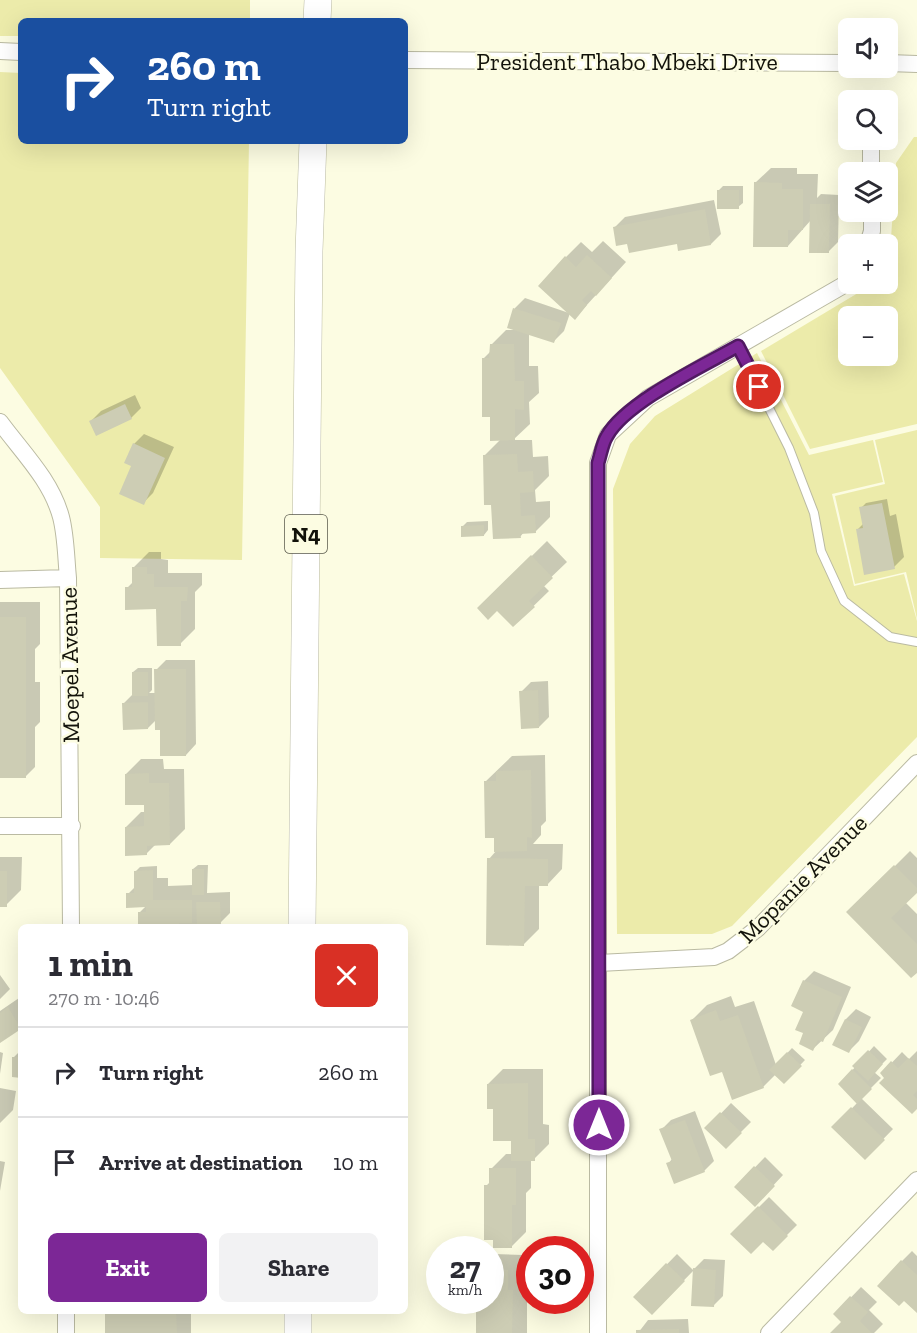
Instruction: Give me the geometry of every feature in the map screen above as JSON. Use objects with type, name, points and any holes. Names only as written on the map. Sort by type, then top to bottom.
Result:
[{"type":"highway","points":[[317,18],[318,0]]},
{"type":"highway","name":"N4","points":[[302,924],[309,251],[313,144]]},
{"type":"highway","points":[[298,1314],[298,1333]]},
{"type":"street","points":[[0,51],[18,52]]},
{"type":"street","name":"President Thabo Mbeki Drive","points":[[408,60],[838,63]]},
{"type":"street","points":[[898,63],[917,63]]},
{"type":"street","points":[[598,1333],[598,463],[608,435],[622,419],[648,398],[838,288]]},
{"type":"street","name":"Moepel Avenue","points":[[0,422],[45,481],[56,502],[63,528],[68,578],[72,826],[71,924]]},
{"type":"street","points":[[0,580],[68,578]]},
{"type":"street","name":"Mopanie Avenue","points":[[599,963],[699,959],[728,951],[758,928],[917,764]]},
{"type":"street","points":[[0,826],[72,826]]},
{"type":"street","points":[[769,1333],[917,1180]]},
{"type":"street","points":[[66,1314],[66,1333]]},
{"type":"lane","points":[[738,346],[789,448],[814,513],[822,550],[844,601],[890,637],[917,642]]},
{"type":"shaded area","points":[[0,0],[250,0],[250,18],[18,18],[18,36],[0,36]]},
{"type":"shaded area","points":[[0,72],[18,73],[18,144],[249,144],[242,560],[100,558],[100,507],[0,368]]},
{"type":"shaded area","points":[[914,137],[917,137],[917,424],[810,449],[761,351],[856,294],[898,294],[898,234],[891,234],[892,222],[898,222],[897,162]]},
{"type":"shaded area","points":[[757,353],[809,455],[873,440],[883,482],[832,494],[854,586],[904,574],[917,621],[917,737],[732,926],[712,934],[617,934],[613,489],[630,444],[655,416]]},
{"type":"shaded area","points":[[917,430],[917,619],[906,572],[855,584],[835,496],[885,484],[875,440]]},
{"type":"building","points":[[754,182],[782,183],[782,189],[803,189],[803,230],[788,230],[788,247],[753,247]]},
{"type":"building","points":[[717,190],[739,190],[739,209],[717,209]]},
{"type":"building","points":[[810,204],[830,204],[829,253],[809,253]]},
{"type":"building","points":[[705,209],[711,245],[678,251],[677,244],[629,253],[627,244],[616,246],[613,227]]},
{"type":"building","points":[[587,255],[612,278],[596,296],[591,291],[582,300],[587,305],[575,320],[538,286],[565,256],[576,267]]},
{"type":"building","points":[[513,308],[561,323],[554,343],[507,328]]},
{"type":"building","points":[[490,344],[514,344],[515,381],[524,381],[524,410],[515,409],[515,440],[490,441],[490,417],[482,417],[482,358],[489,358]]},
{"type":"building","points":[[125,404],[132,419],[96,436],[89,421]]},
{"type":"building","points":[[133,443],[165,458],[144,505],[119,494],[131,466],[124,463]]},
{"type":"building","points":[[517,454],[518,472],[533,471],[534,492],[520,493],[521,516],[535,515],[536,533],[520,534],[521,538],[493,539],[491,505],[484,505],[483,455]]},
{"type":"building","points":[[882,503],[895,569],[864,575],[856,529],[863,528],[859,507]]},
{"type":"building","points":[[484,525],[484,536],[461,537],[461,526]]},
{"type":"building","points":[[531,555],[553,578],[529,601],[535,607],[513,627],[497,611],[488,620],[477,608]]},
{"type":"building","points":[[132,567],[147,567],[147,574],[154,574],[154,587],[188,587],[187,601],[181,601],[181,646],[157,646],[156,609],[125,610],[125,587],[132,587]]},
{"type":"building","points":[[0,617],[26,617],[26,778],[0,778]]},
{"type":"building","points":[[154,669],[186,669],[186,756],[160,756],[160,730],[155,730]]},
{"type":"building","points":[[132,672],[148,672],[148,696],[132,696]]},
{"type":"building","points":[[538,690],[539,728],[521,729],[519,691]]},
{"type":"building","points":[[148,702],[148,729],[123,730],[122,703]]},
{"type":"building","points":[[531,770],[532,838],[527,837],[527,851],[494,852],[494,838],[485,838],[484,781],[496,781],[496,771]]},
{"type":"building","points":[[149,773],[149,783],[169,783],[170,845],[147,846],[147,855],[125,856],[125,827],[144,826],[144,805],[125,805],[125,774]]},
{"type":"building","points":[[487,858],[548,859],[548,886],[525,886],[524,946],[486,945]]},
{"type":"building","points":[[894,865],[917,888],[917,893],[891,918],[917,944],[917,973],[911,978],[846,912]]},
{"type":"building","points":[[192,869],[204,869],[204,895],[192,895]]},
{"type":"building","points":[[153,870],[153,900],[192,900],[192,923],[138,924],[138,912],[146,912],[146,907],[126,908],[126,893],[134,893],[134,871]]},
{"type":"building","points":[[0,871],[7,871],[7,907],[0,907]]},
{"type":"building","points":[[196,902],[220,902],[221,924],[197,924]]},
{"type":"building","points":[[803,980],[842,997],[823,1042],[818,1040],[813,1051],[799,1044],[803,1033],[795,1030],[803,1012],[791,1006]]},
{"type":"building","points":[[8,1007],[18,1024],[18,1031],[0,1043],[0,1013]]},
{"type":"building","points":[[716,1010],[720,1021],[738,1015],[764,1088],[732,1100],[722,1072],[710,1076],[690,1020]]},
{"type":"building","points":[[845,1019],[862,1027],[849,1053],[832,1045]]},
{"type":"building","points":[[868,1050],[883,1064],[868,1081],[852,1066]]},
{"type":"building","points":[[787,1052],[802,1066],[784,1084],[769,1070]]},
{"type":"building","points":[[12,1057],[18,1057],[18,1078],[12,1077]]},
{"type":"building","points":[[908,1058],[917,1066],[917,1091],[913,1095],[917,1099],[917,1109],[912,1114],[879,1083],[884,1078],[880,1073],[891,1061],[898,1068]]},
{"type":"building","points":[[852,1069],[872,1089],[857,1104],[838,1084]]},
{"type":"building","points":[[528,1083],[528,1139],[535,1139],[535,1161],[511,1161],[511,1141],[493,1141],[493,1109],[487,1109],[487,1084]]},
{"type":"building","points":[[851,1107],[885,1140],[865,1160],[831,1127]]},
{"type":"building","points":[[720,1112],[742,1133],[726,1149],[704,1128]]},
{"type":"building","points":[[685,1120],[705,1172],[674,1184],[666,1163],[672,1161],[659,1129]]},
{"type":"building","points":[[754,1166],[775,1186],[755,1207],[734,1187]]},
{"type":"building","points":[[489,1168],[516,1168],[516,1205],[512,1205],[512,1248],[504,1248],[504,1236],[484,1236],[484,1185],[489,1185]]},
{"type":"building","points":[[758,1206],[788,1236],[773,1251],[763,1242],[751,1254],[730,1234]]},
{"type":"building","points":[[901,1260],[917,1275],[917,1313],[904,1301],[899,1306],[877,1286]]},
{"type":"building","points":[[666,1263],[685,1281],[652,1315],[633,1297]]},
{"type":"building","points":[[693,1268],[716,1270],[714,1307],[691,1306]]},
{"type":"building","points":[[504,1270],[508,1270],[508,1290],[513,1290],[512,1333],[476,1333],[476,1314],[504,1314]]},
{"type":"building","points":[[850,1296],[868,1312],[860,1321],[872,1333],[830,1333],[841,1322],[833,1314]]},
{"type":"building","points":[[105,1314],[176,1314],[177,1333],[105,1333]]},
{"type":"building","points":[[679,1329],[679,1333],[636,1333],[636,1330]]},
{"type":"route","points":[[599,1125],[600,494],[598,463],[608,435],[622,419],[648,398],[738,346],[759,387]]}]
